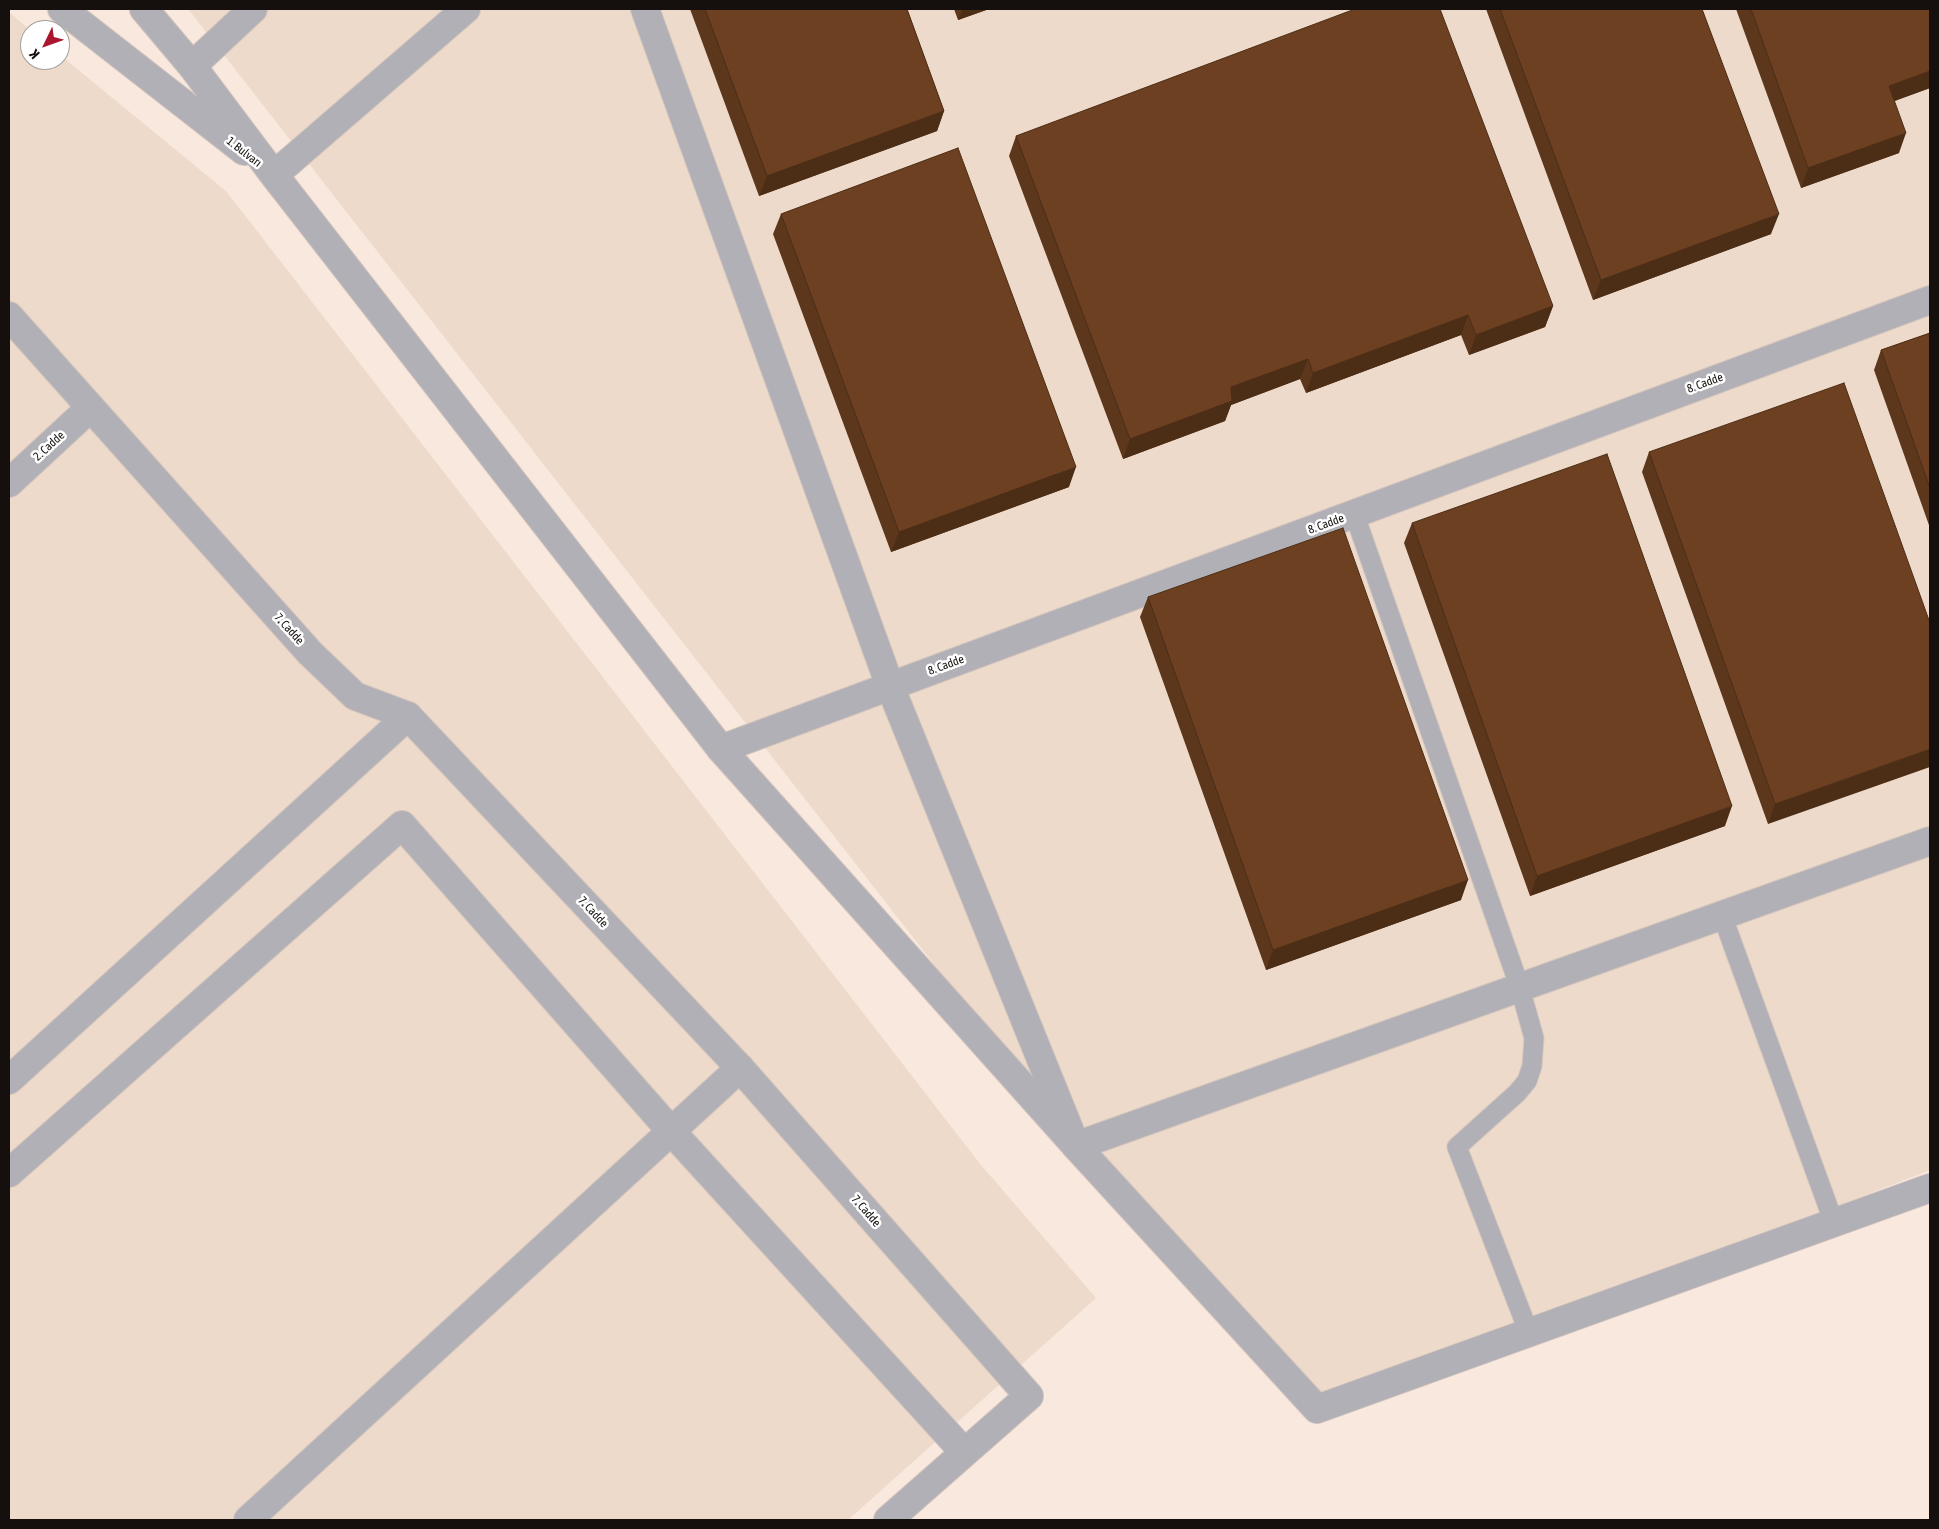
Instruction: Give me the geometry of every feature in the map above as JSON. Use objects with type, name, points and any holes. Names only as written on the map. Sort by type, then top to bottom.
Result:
[{"type":"street","name":"1. Bulvarı","points":[[62,9],[274,175],[466,9]]},
{"type":"street","points":[[144,9],[192,66],[274,175],[721,748],[1076,1146],[1317,1409],[1930,1188]]},
{"type":"street","points":[[192,66],[253,9]]},
{"type":"street","points":[[645,9],[890,686],[1076,1146]]},
{"type":"street","name":"8. Cadde","points":[[721,748],[1930,300]]},
{"type":"street","name":"7. Cadde","points":[[9,316],[89,409],[316,660],[355,696],[408,716],[740,1068],[1029,1396],[888,1520]]},
{"type":"street","name":"2. Cadde","points":[[9,483],[89,409]]},
{"type":"street","points":[[9,1080],[408,716]]},
{"type":"street","points":[[9,1173],[402,825],[671,1131],[964,1452]]},
{"type":"street","points":[[1076,1146],[1930,841]]},
{"type":"street","points":[[248,1520],[740,1068]]},
{"type":"lane","points":[[1354,513],[1520,988],[1534,1038],[1532,1066],[1527,1081],[1517,1094],[1462,1140],[1457,1147],[1529,1333]]},
{"type":"lane","points":[[1722,915],[1834,1223]]},
{"type":"shaded area","points":[[188,9],[1930,9],[1930,1170],[1317,1409],[1076,1146]]},
{"type":"shaded area","points":[[9,12],[20,21],[20,70],[70,70],[70,63],[226,191],[981,1165],[1096,1298],[848,1520],[9,1520]]},
{"type":"building","points":[[705,9],[907,9],[944,111],[767,176]]},
{"type":"building","points":[[1355,9],[1440,9],[1553,306],[1476,335],[1468,315],[1313,373],[1308,359],[1231,387],[1232,401],[1130,439],[1016,136]]},
{"type":"building","points":[[1500,9],[1702,9],[1779,214],[1601,280]]},
{"type":"building","points":[[1751,9],[1930,9],[1930,71],[1889,86],[1906,133],[1808,168]]},
{"type":"building","points":[[958,148],[1076,467],[899,532],[781,214]]},
{"type":"building","points":[[1930,333],[1930,488],[1881,350]]},
{"type":"building","points":[[1844,383],[1930,623],[1930,749],[1775,804],[1649,452]]},
{"type":"building","points":[[1607,454],[1732,806],[1537,876],[1412,523]]},
{"type":"building","points":[[1343,528],[1468,880],[1273,950],[1148,597]]}]
